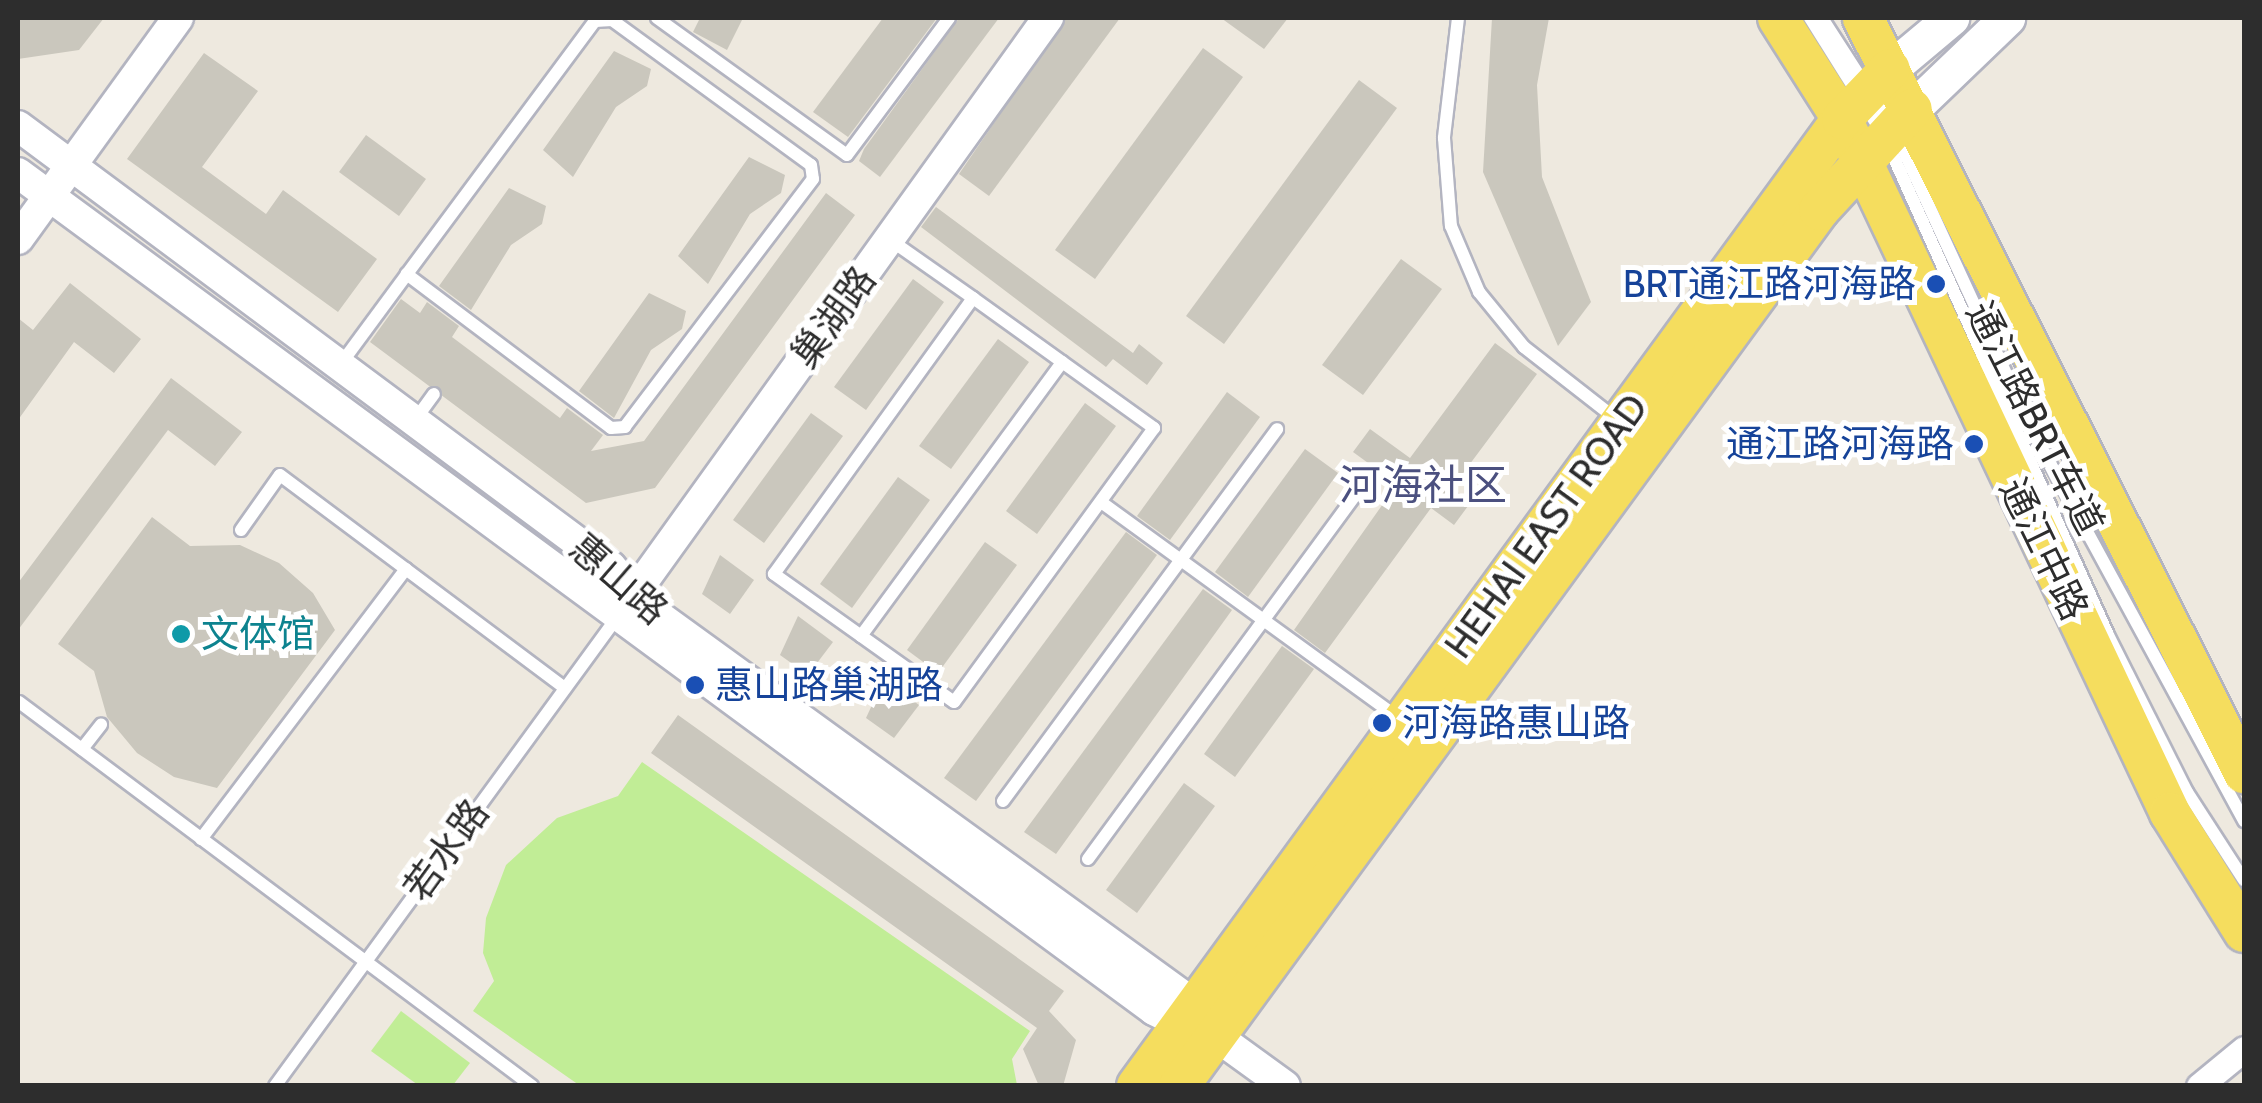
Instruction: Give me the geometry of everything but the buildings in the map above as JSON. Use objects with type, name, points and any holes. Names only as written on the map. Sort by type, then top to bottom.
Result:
[{"type":"main road","name":"通江中路","points":[[1778,18],[1866,94],[2175,636],[2244,773]]},
{"type":"main road","name":"通江中路","points":[[1862,18],[1866,94]]},
{"type":"main road","points":[[1951,18],[1866,94],[1887,132],[2008,18]]},
{"type":"main road","name":"HEHAI EAST ROAD","points":[[1179,1086],[1198,1023],[1404,723],[1866,94]]},
{"type":"main road","name":"HEHAI EAST ROAD","points":[[1137,1086],[1198,1023],[1887,132]]},
{"type":"main road","name":"通江中路","points":[[1887,132],[2170,813],[2244,932]]},
{"type":"street","points":[[18,238],[178,18]]},
{"type":"street","name":"巢湖路","points":[[626,605],[889,239],[1040,20]]},
{"type":"street","name":"惠山路","points":[[18,126],[415,420],[626,605]]},
{"type":"street","name":"惠山路","points":[[18,173],[626,605],[1285,1086]]},
{"type":"street","points":[[2199,1086],[2244,1048]]},
{"type":"lane","points":[[657,18],[846,155],[949,18]]},
{"type":"lane","points":[[1458,18],[1444,138],[1451,226],[1479,292],[1524,347],[1622,422]]},
{"type":"lane","points":[[1810,18],[1866,94]]},
{"type":"lane","points":[[1822,18],[1866,94]]},
{"type":"lane","points":[[340,365],[407,274],[595,21],[612,20],[811,165],[814,178],[625,427],[611,428],[407,274]]},
{"type":"lane","name":"通江路BRT车道","points":[[1887,132],[2033,432],[2116,577],[2244,822]]},
{"type":"lane","name":"通江路BRT车道","points":[[1887,132],[2108,635],[2187,792],[2244,880]]},
{"type":"lane","points":[[889,239],[973,298],[1154,428],[954,702],[774,574],[973,298]]},
{"type":"lane","points":[[471,343],[480,330]]},
{"type":"lane","points":[[861,636],[1062,362]]},
{"type":"lane","points":[[415,420],[434,394]]},
{"type":"lane","points":[[1003,802],[1277,430]]},
{"type":"lane","points":[[241,530],[280,475],[565,688]]},
{"type":"lane","points":[[1088,859],[1361,488]]},
{"type":"lane","points":[[1100,502],[1404,723]]},
{"type":"lane","points":[[201,839],[406,569]]},
{"type":"lane","points":[[2116,577],[2175,636]]},
{"type":"lane","name":"若水路","points":[[276,1086],[626,605]]},
{"type":"lane","points":[[20,702],[532,1086]]},
{"type":"lane","points":[[82,749],[101,725]]},
{"type":"green space","points":[[642,762],[1030,1031],[1012,1059],[1017,1085],[579,1085],[473,1011],[494,981],[483,953],[486,918],[506,865],[557,818],[618,796]]},
{"type":"green space","points":[[401,1011],[470,1063],[453,1085],[418,1085],[371,1051]]},
{"type":"place","name":"BRT通江路河海路","points":[[1936,284]]},
{"type":"place","name":"通江路河海路","points":[[1974,444]]},
{"type":"place","name":"文体馆","points":[[181,634]]},
{"type":"place","name":"惠山路巢湖路","points":[[695,685]]},
{"type":"place","name":"河海路惠山路","points":[[1382,723]]},
{"type":"district","name":"河海社区","points":[[1423,485]]}]
